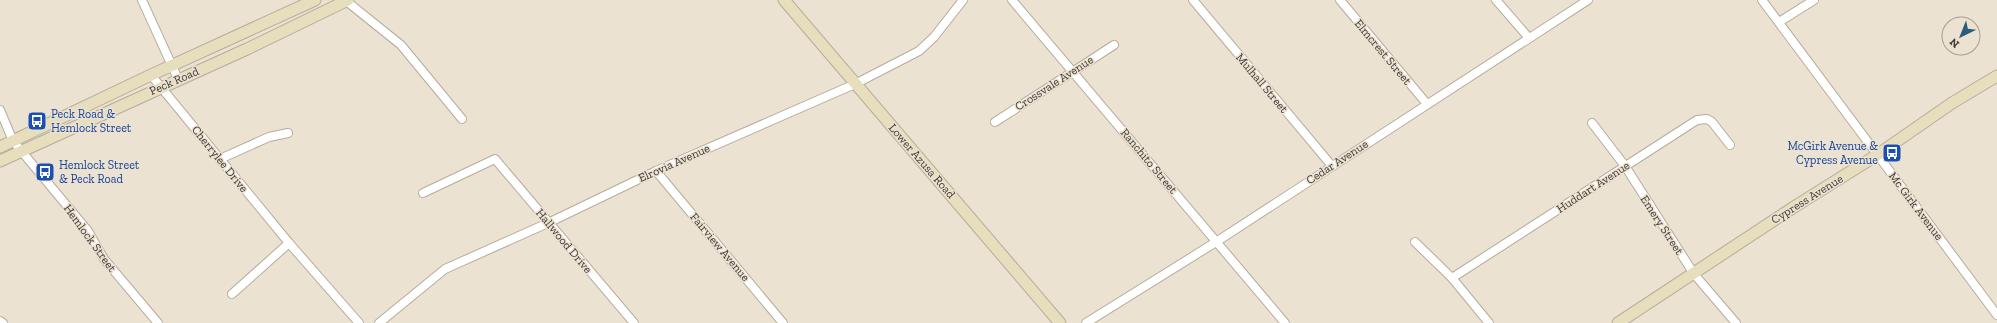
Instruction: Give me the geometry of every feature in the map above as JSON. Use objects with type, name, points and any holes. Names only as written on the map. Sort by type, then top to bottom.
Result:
[{"type":"main road","name":"Peck Road","points":[[0,147],[151,75],[315,0]]},
{"type":"main road","name":"Peck Road","points":[[0,161],[78,127],[160,87],[247,49],[346,0]]},
{"type":"main road","name":"Lower Azusa Road","points":[[784,0],[1060,323]]},
{"type":"main road","name":"Cypress Avenue","points":[[1618,323],[1794,207],[1878,155],[1952,103],[1997,76]]},
{"type":"street","points":[[142,0],[178,79]]},
{"type":"street","points":[[346,0],[401,45],[462,119]]},
{"type":"street","name":"Elrovia Avenue","points":[[379,323],[445,269],[548,223],[656,171],[855,84],[919,51],[934,37],[963,0]]},
{"type":"street","name":"Ranchito Street","points":[[1012,0],[1285,323]]},
{"type":"street","name":"Mulhall Street","points":[[1193,0],[1332,166]]},
{"type":"street","name":"Elmcrest Street","points":[[1340,0],[1427,104]]},
{"type":"street","points":[[1496,0],[1529,38]]},
{"type":"street","name":"Cedar Avenue","points":[[1086,323],[1216,242],[1588,0]]},
{"type":"street","name":"Mc Girk Avenue","points":[[1762,0],[1997,315]]},
{"type":"street","points":[[1779,22],[1814,0]]},
{"type":"street","name":"Crossvale Avenue","points":[[995,122],[1114,45]]},
{"type":"street","name":"Cherrylee Drive","points":[[151,75],[289,243],[359,323]]},
{"type":"street","name":"Hemlock Street","points":[[0,110],[13,141],[88,231],[104,259],[157,323]]},
{"type":"street","name":"Huddart Avenue","points":[[1452,278],[1697,120],[1706,119],[1712,122],[1730,145]]},
{"type":"street","name":"Emery Street","points":[[1592,123],[1625,166],[1694,274],[1736,323]]},
{"type":"street","points":[[220,159],[269,137],[288,133]]},
{"type":"street","name":"Hallwood Drive","points":[[423,193],[496,159],[548,223],[634,323]]},
{"type":"street","name":"Fairview Avenue","points":[[656,171],[783,323]]},
{"type":"street","points":[[1415,242],[1452,278],[1489,323]]},
{"type":"street","points":[[232,294],[289,243]]},
{"type":"place","name":"Peck Road & Hemlock Street","points":[[37,121]]},
{"type":"place","name":"McGirk Avenue & Cypress Avenue","points":[[1892,153]]},
{"type":"place","name":"Hemlock Street & Peck Road","points":[[45,172]]}]
